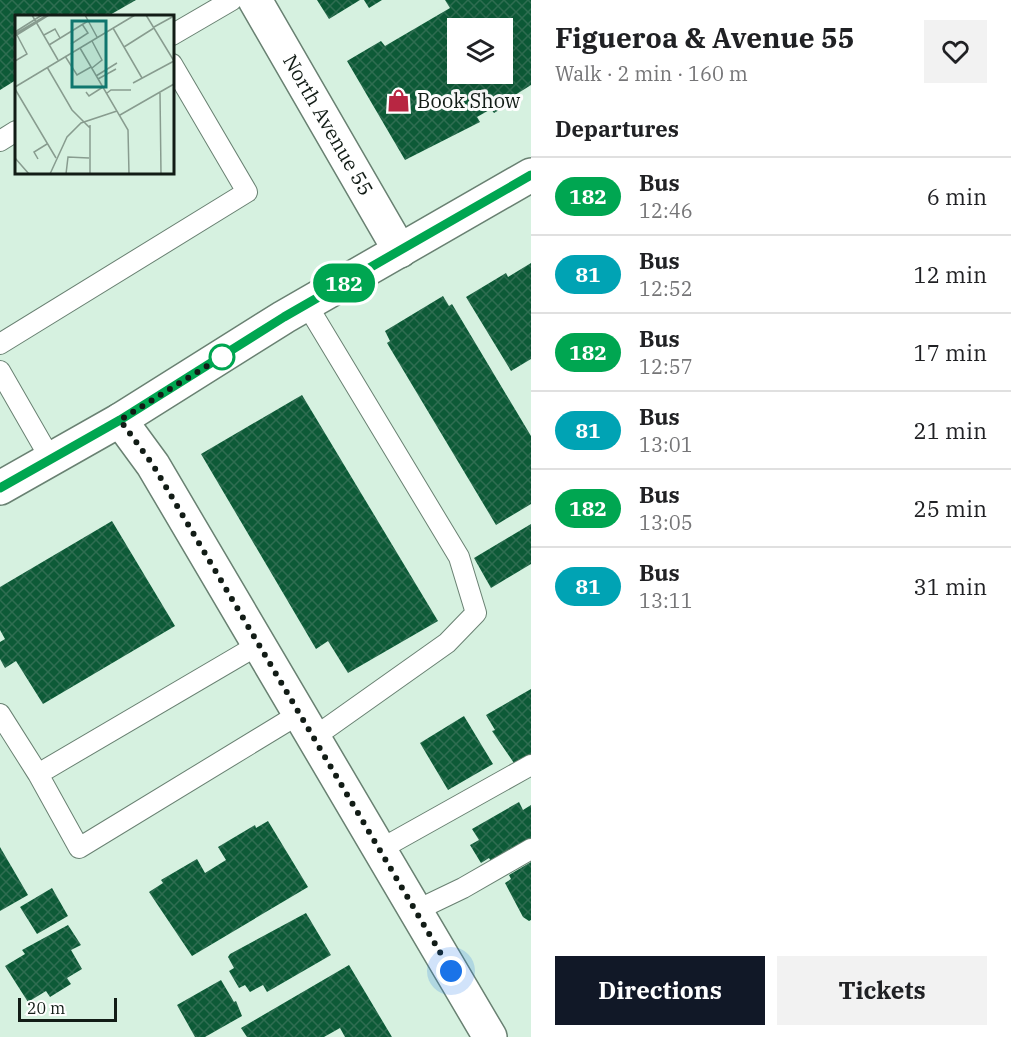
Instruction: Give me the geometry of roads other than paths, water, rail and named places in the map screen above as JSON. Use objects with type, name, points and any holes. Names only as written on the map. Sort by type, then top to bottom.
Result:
[{"type":"street","name":"North Avenue 55","points":[[255,0],[400,251]]},
{"type":"street","points":[[0,488],[120,420],[307,305],[531,175]]},
{"type":"street","points":[[120,420],[153,465],[380,850],[485,1035]]},
{"type":"lane","points":[[174,35],[232,0]]},
{"type":"lane","points":[[0,344],[247,192],[174,67]]},
{"type":"lane","points":[[0,141],[15,132]]},
{"type":"lane","points":[[0,714],[38,774],[79,848],[306,726],[447,643],[476,613],[459,557],[307,305]]},
{"type":"lane","points":[[0,371],[50,458]]},
{"type":"lane","points":[[38,774],[258,645]]},
{"type":"lane","points":[[380,850],[531,765]]},
{"type":"lane","points":[[415,911],[463,888],[531,849]]},
{"type":"place","name":"Book Show","points":[[399,101]]}]
